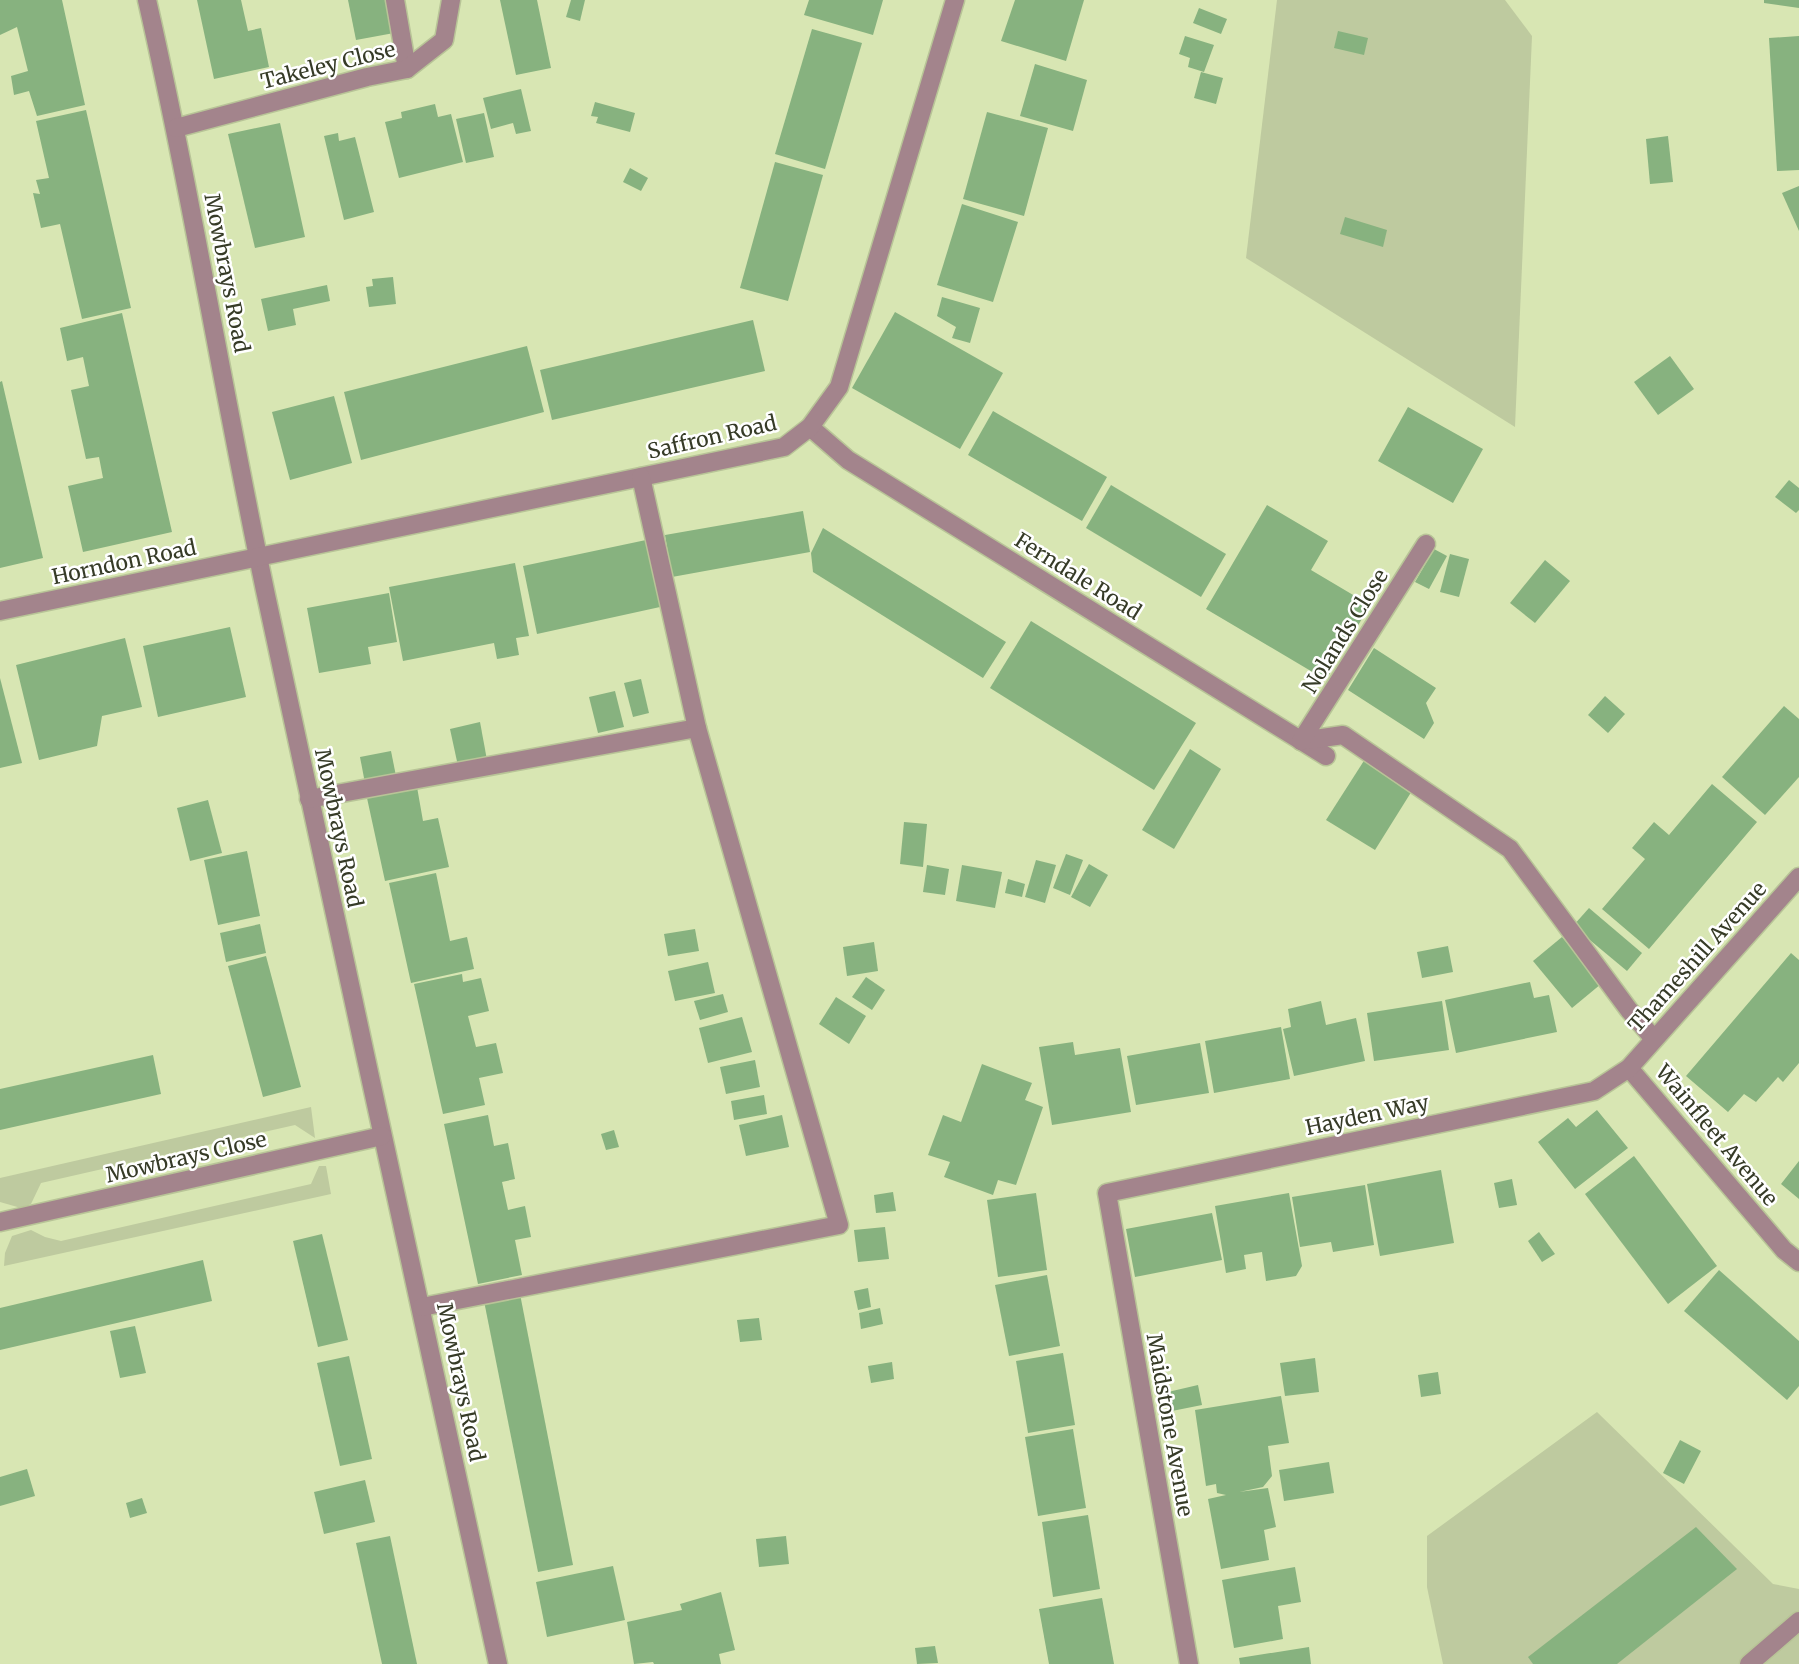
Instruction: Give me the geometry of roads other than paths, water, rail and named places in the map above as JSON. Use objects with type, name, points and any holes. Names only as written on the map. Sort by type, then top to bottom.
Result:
[{"type":"street","name":"Mowbrays Road","points":[[147,0],[176,128],[258,558],[498,1664]]},
{"type":"street","points":[[395,0],[407,69]]},
{"type":"street","name":"Takeley Close","points":[[176,128],[367,77],[407,69],[444,40],[451,0]]},
{"type":"street","name":"Saffron Road","points":[[258,558],[784,447],[810,428],[839,387],[955,0]]},
{"type":"street","name":"Ferndale Road","points":[[810,428],[848,460],[1326,757]]},
{"type":"street","points":[[422,1307],[839,1225],[697,728],[641,477]]},
{"type":"street","name":"Nolands Close","points":[[1301,741],[1426,544]]},
{"type":"street","name":"Horndon Road","points":[[0,611],[258,558]]},
{"type":"street","points":[[309,799],[697,728]]},
{"type":"street","points":[[1301,741],[1343,736],[1510,849],[1629,1010],[1654,1039]]},
{"type":"street","name":"Thameshill Avenue","points":[[1629,1068],[1799,877]]},
{"type":"street","name":"Hayden Way","points":[[1107,1193],[1594,1091],[1629,1068]]},
{"type":"street","name":"Wainfleet Avenue","points":[[1629,1068],[1784,1250],[1799,1262]]},
{"type":"street","name":"Mowbrays Close","points":[[0,1222],[382,1136]]},
{"type":"street","name":"Maidstone Avenue","points":[[1107,1193],[1189,1664]]},
{"type":"street","points":[[1749,1664],[1799,1621]]}]
